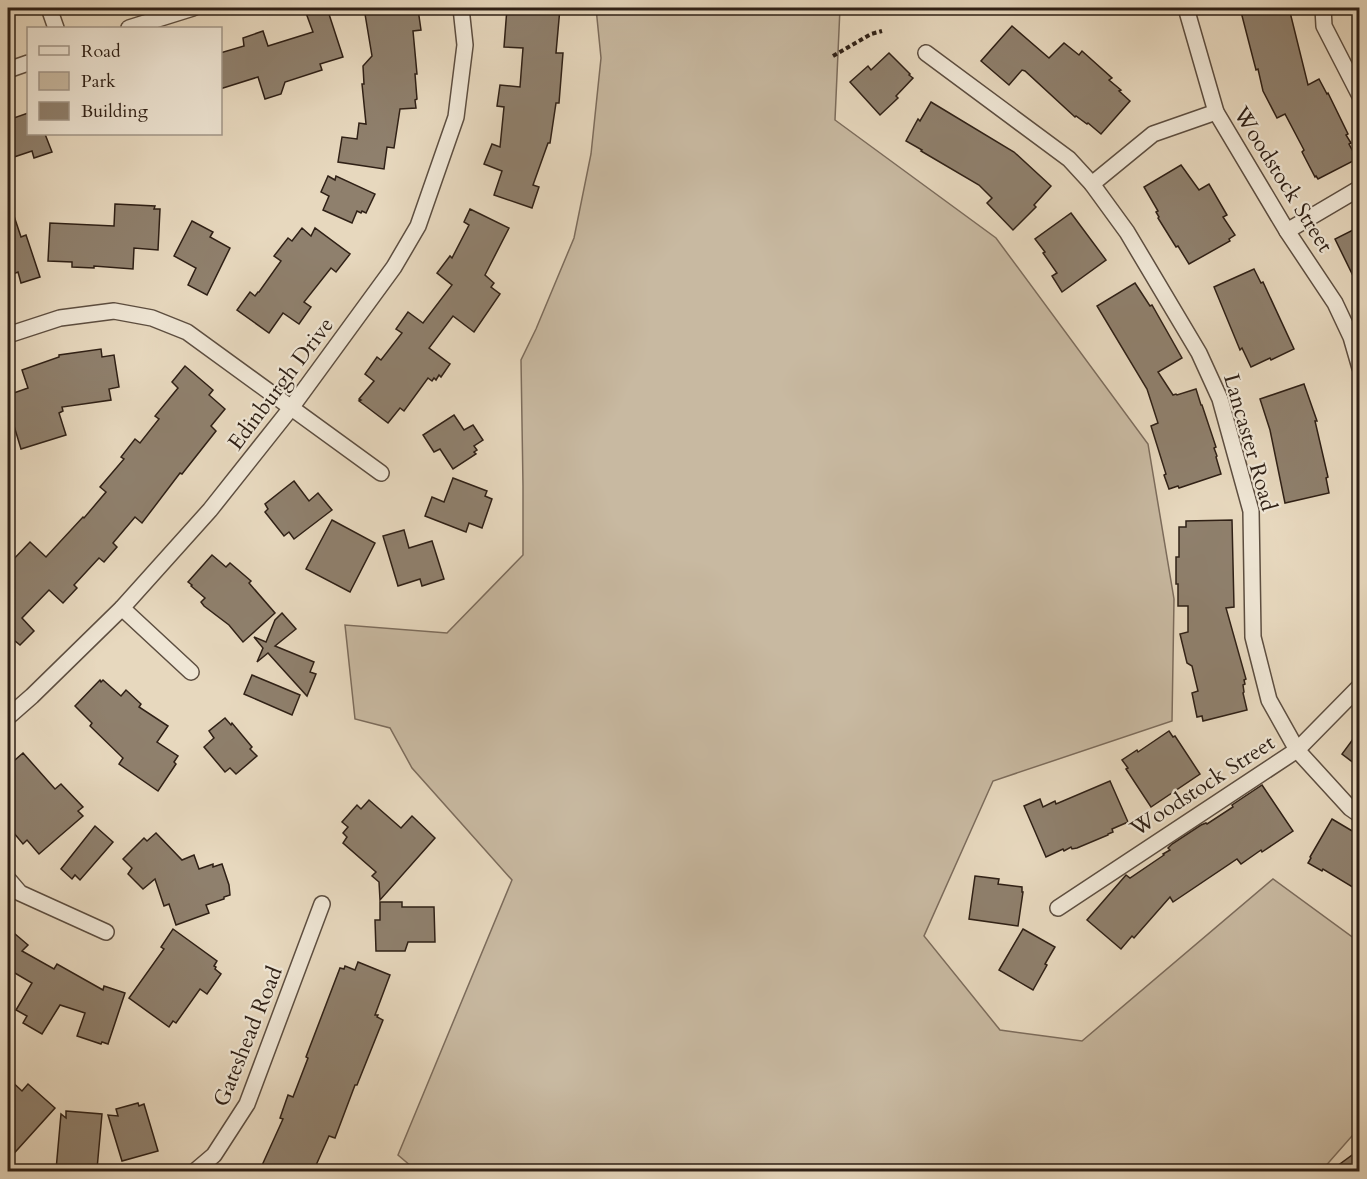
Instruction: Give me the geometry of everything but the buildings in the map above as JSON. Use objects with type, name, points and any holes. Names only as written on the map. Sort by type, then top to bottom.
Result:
[{"type":"street","points":[[50,8],[56,27]]},
{"type":"street","points":[[132,27],[193,8]]},
{"type":"street","name":"Edinburgh Drive","points":[[8,717],[122,608],[210,510],[291,408],[394,267],[418,226],[456,117],[465,45],[461,8]]},
{"type":"street","name":"Woodstock Street","points":[[1186,8],[1216,112],[1287,231],[1355,335],[1359,368]]},
{"type":"street","points":[[1323,8],[1323,26],[1359,96]]},
{"type":"street","name":"Lancaster Road","points":[[927,53],[1069,159],[1092,184],[1127,232],[1199,353],[1220,399],[1251,511],[1253,637],[1269,700],[1298,750],[1359,815]]},
{"type":"street","points":[[8,70],[27,63]]},
{"type":"street","points":[[1092,184],[1153,134],[1216,112]]},
{"type":"street","points":[[1287,231],[1359,188]]},
{"type":"street","points":[[8,335],[60,318],[114,311],[152,318],[187,332],[381,473]]},
{"type":"street","points":[[122,608],[191,672]]},
{"type":"street","name":"Woodstock Street","points":[[1058,908],[1298,750],[1359,686]]},
{"type":"street","points":[[8,879],[20,893],[106,932]]},
{"type":"street","name":"Gateshead Road","points":[[194,1172],[214,1155],[247,1104],[322,904]]},
{"type":"path","points":[[833,56],[871,34],[882,31]]},
{"type":"green space","points":[[596,8],[840,8],[835,120],[996,238],[1148,444],[1174,599],[1172,721],[993,781],[924,936],[1000,1030],[1082,1041],[1273,879],[1359,942],[1359,1128],[1319,1172],[418,1172],[398,1155],[512,880],[412,768],[390,728],[355,719],[345,625],[447,633],[523,555],[521,360],[574,238],[591,154],[601,58]]}]
